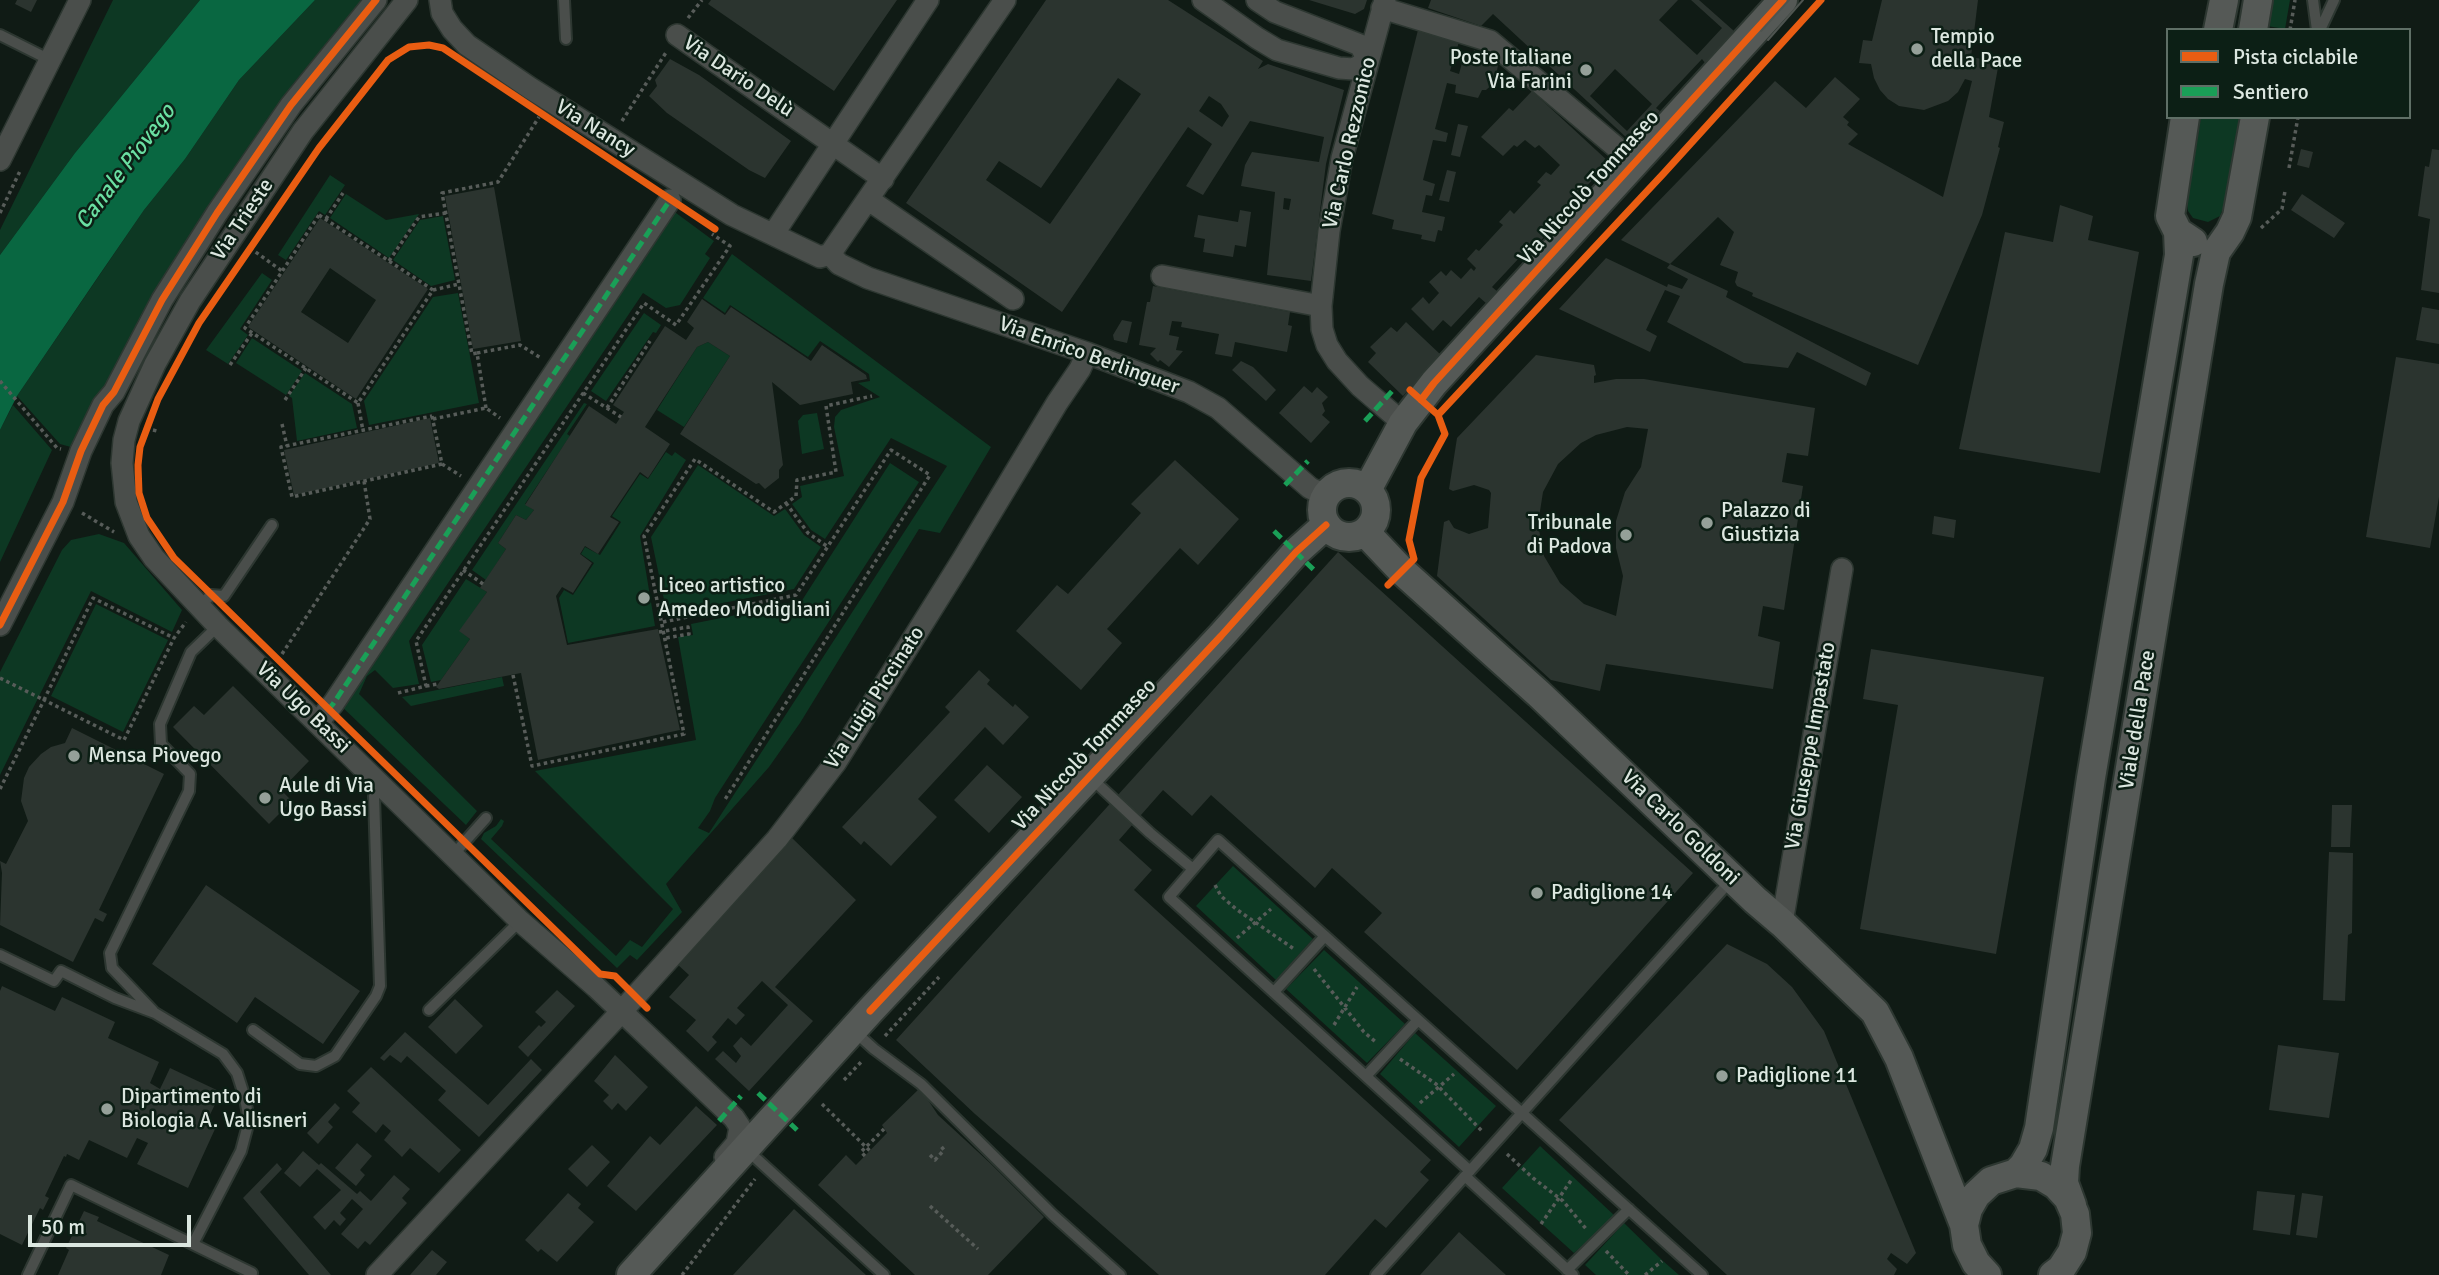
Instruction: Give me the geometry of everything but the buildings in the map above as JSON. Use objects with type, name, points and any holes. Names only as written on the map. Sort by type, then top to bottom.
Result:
[{"type":"street","points":[[0,160],[80,0]]},
{"type":"street","points":[[0,625],[63,502],[81,452],[103,405],[114,392],[162,300],[291,104],[376,0]]},
{"type":"street","name":"Via Trieste","points":[[122,463],[129,421],[155,364],[190,301],[241,242],[303,131],[407,0]]},
{"type":"street","name":"Via Nancy","points":[[440,0],[442,13],[467,45],[543,97],[732,215],[774,233],[815,256],[830,254]]},
{"type":"street","points":[[774,233],[928,0]]},
{"type":"street","points":[[830,254],[1005,0]]},
{"type":"street","points":[[1203,0],[1257,38],[1277,50],[1339,68],[1354,69],[1368,60],[1360,45],[1348,38],[1306,25],[1266,6],[1257,38]]},
{"type":"street","name":"Via Niccolò Tommaseo","points":[[1367,490],[1403,423],[1434,383],[1783,0]]},
{"type":"street","points":[[2218,28],[2224,0]]},
{"type":"street","points":[[2253,28],[2258,0]]},
{"type":"street","points":[[1384,4],[1490,41],[1635,163]]},
{"type":"street","name":"Via Carlo Rezzonico","points":[[1384,4],[1342,158],[1329,230],[1321,306],[1322,329],[1327,345],[1337,361],[1360,386],[1403,423]]},
{"type":"street","name":"Via Dario Delù","points":[[677,35],[883,179]]},
{"type":"street","name":"Viale della Pace","points":[[2016,1173],[2024,1166],[2033,1149],[2039,1128],[2091,778],[2179,255],[2178,232],[2172,222],[2170,210],[2185,119]]},
{"type":"street","name":"Viale della Pace","points":[[2060,1270],[2072,1252],[2077,1233],[2072,1205],[2064,1183],[2067,1152],[2208,284],[2216,252],[2236,217],[2258,122]]},
{"type":"street","points":[[318,722],[333,704],[670,200]]},
{"type":"street","points":[[869,200],[1013,299]]},
{"type":"street","points":[[2178,232],[2190,241],[2204,244],[2216,243],[2225,237]]},
{"type":"street","name":"Via Enrico Berlinguer","points":[[830,254],[839,264],[868,278],[1087,353],[1176,387],[1218,408],[1302,482],[1327,496]]},
{"type":"street","points":[[1162,276],[1321,306]]},
{"type":"street","name":"Via Luigi Piccinato","points":[[621,1012],[777,839],[836,762],[963,559],[1056,403],[1080,369],[1087,353]]},
{"type":"street","name":"Via Ugo Bassi","points":[[122,463],[127,502],[139,536],[154,558],[199,607],[520,921],[596,987],[734,1118],[740,1128],[737,1143],[723,1159],[719,1179]]},
{"type":"street","points":[[1341,485],[1359,485],[1367,490],[1375,502],[1376,511],[1372,525],[1365,532],[1349,537],[1332,531],[1326,525],[1322,510],[1333,489],[1341,485]]},
{"type":"street","name":"Via Niccolò Tommaseo","points":[[631,1275],[719,1179],[755,1158],[864,1040],[1089,776],[1296,552],[1326,525]]},
{"type":"street","name":"Via Carlo Goldoni","points":[[1365,532],[1402,571],[1539,694],[1875,1012],[1899,1058],[1964,1225],[1969,1252],[1978,1269]]},
{"type":"street","name":"Via Giuseppe Impastato","points":[[1782,923],[1805,740],[1842,569]]},
{"type":"street","points":[[377,1275],[621,1012]]},
{"type":"street","name":"Via Carlo Goldoni","points":[[1938,1163],[1955,1183],[1968,1189],[1981,1189]]},
{"type":"street","points":[[1964,1225],[1968,1209],[1981,1189],[1998,1177],[2016,1173],[2033,1174],[2049,1180],[2062,1191],[2072,1205]]},
{"type":"lane","points":[[564,0],[562,9],[566,39]]},
{"type":"lane","points":[[2313,0],[2318,28]]},
{"type":"lane","points":[[2319,28],[2334,0]]},
{"type":"lane","points":[[0,35],[50,60]]},
{"type":"lane","points":[[199,607],[211,595],[224,596],[272,525]]},
{"type":"lane","points":[[155,1013],[112,968],[110,953],[189,791],[190,774],[161,744],[160,724],[191,652],[218,626]]},
{"type":"lane","points":[[1089,776],[1193,869]]},
{"type":"lane","points":[[253,1030],[300,1064],[316,1066],[335,1056],[376,996],[380,986],[374,796],[382,785]]},
{"type":"lane","points":[[453,855],[486,818]]},
{"type":"lane","points":[[1629,1209],[1570,1272],[1366,1076],[1169,897],[1218,840],[1629,1209],[1702,1275]]},
{"type":"lane","points":[[1376,1275],[1732,879]]},
{"type":"lane","points":[[429,1010],[520,921]]},
{"type":"lane","points":[[1274,992],[1325,936]]},
{"type":"lane","points":[[0,955],[54,981],[61,971],[115,998],[155,1013],[223,1054],[237,1073],[248,1121],[241,1151],[193,1244]]},
{"type":"lane","points":[[1366,1076],[1418,1020]]},
{"type":"lane","points":[[864,1040],[921,1084],[1053,1215],[1120,1275]]},
{"type":"lane","points":[[755,1158],[884,1275]]},
{"type":"lane","points":[[28,1275],[71,1185],[252,1273],[251,1275]]},
{"type":"path","points":[[2290,28],[2295,0]]},
{"type":"path","points":[[542,114],[498,182],[442,193],[472,354],[520,345],[557,368]]},
{"type":"path","points":[[2289,168],[2298,119]]},
{"type":"path","points":[[326,219],[343,193]]},
{"type":"path","points":[[389,261],[419,217],[446,213]]},
{"type":"path","points":[[358,403],[245,328],[319,215],[433,290]]},
{"type":"path","points":[[426,686],[416,641],[644,303],[676,325],[730,246],[703,222]]},
{"type":"path","points":[[241,242],[256,238]]},
{"type":"path","points":[[241,242],[242,259]]},
{"type":"path","points":[[241,242],[282,271]]},
{"type":"path","points":[[363,431],[358,403],[433,290],[459,284]]},
{"type":"path","points":[[230,365],[252,333]]},
{"type":"path","points":[[607,408],[650,341]]},
{"type":"path","points":[[433,419],[442,464],[292,497],[281,447],[432,416],[433,419],[486,408],[477,353]]},
{"type":"path","points":[[285,400],[306,368]]},
{"type":"path","points":[[0,382],[57,448],[81,452]]},
{"type":"path","points":[[583,393],[621,417]]},
{"type":"path","points":[[513,675],[532,766],[684,734],[644,536],[695,459],[774,512],[796,496],[797,480],[836,472],[826,406],[872,396]]},
{"type":"path","points":[[143,437],[150,418]]},
{"type":"path","points":[[282,424],[287,446]]},
{"type":"path","points":[[663,622],[796,595],[891,450],[930,475],[724,801]]},
{"type":"path","points":[[282,654],[370,519],[365,481]]},
{"type":"path","points":[[63,502],[115,532]]},
{"type":"path","points":[[786,503],[808,533],[828,547]]},
{"type":"path","points":[[463,570],[483,584]]},
{"type":"path","points":[[0,789],[93,598],[174,638]]},
{"type":"path","points":[[0,678],[124,740],[174,638],[199,607]]},
{"type":"path","points":[[659,632],[688,627],[689,634],[666,638]]},
{"type":"path","points":[[398,693],[438,684]]},
{"type":"path","points":[[1215,885],[1228,903],[1300,954]]},
{"type":"path","points":[[1234,940],[1276,905]]},
{"type":"path","points":[[1310,964],[1364,1032],[1383,1047]]},
{"type":"path","points":[[842,1082],[864,1040],[940,976]]},
{"type":"path","points":[[1331,1030],[1360,982]]},
{"type":"path","points":[[1395,1056],[1439,1087],[1477,1127]]},
{"type":"path","points":[[1415,1107],[1457,1072]]},
{"type":"path","points":[[814,1113],[827,1098]]},
{"type":"path","points":[[822,1104],[870,1151]]},
{"type":"path","points":[[865,1156],[861,1152],[874,1143],[884,1129]]},
{"type":"path","points":[[930,1155],[935,1160],[944,1150],[940,1145],[944,1150],[936,1159],[930,1155]]},
{"type":"path","points":[[682,1275],[755,1158]]},
{"type":"path","points":[[1521,1167],[1559,1198],[1592,1236]]},
{"type":"path","points":[[1541,1224],[1573,1178]]},
{"type":"path","points":[[930,1206],[978,1249]]},
{"type":"path","points":[[1602,1247],[1629,1275]]},
{"type":"path","points":[[1645,1275],[1663,1261]]},
{"type":"shaded area","points":[[113,0],[200,0],[75,153],[0,255],[0,230]]},
{"type":"shaded area","points":[[315,0],[362,0],[293,84],[220,192],[78,449],[60,444],[17,396],[144,210],[185,159],[239,80]]},
{"type":"shaded area","points":[[2272,0],[2290,0],[2285,28],[2267,26]]},
{"type":"shaded area","points":[[2201,119],[2240,119],[2220,216],[2208,222],[2193,218],[2187,203]]},
{"type":"shaded area","points":[[330,175],[345,185],[325,215],[319,211],[286,260],[278,255]]},
{"type":"shaded area","points":[[346,194],[386,220],[419,214],[389,258],[330,218]]},
{"type":"shaded area","points":[[672,210],[714,241],[705,254],[710,258],[680,305],[666,308],[643,293],[409,641],[419,684],[393,688],[375,670],[367,676],[359,694],[477,811],[466,825],[339,704]]},
{"type":"shaded area","points":[[443,216],[455,280],[431,286],[393,260],[420,220]]},
{"type":"shaded area","points":[[732,254],[991,447],[940,533],[919,529],[800,723],[769,767],[666,884],[682,912],[637,960],[630,955],[617,968],[481,839],[484,833],[496,826],[501,819],[504,821],[491,839],[616,956],[630,940],[642,947],[673,909],[535,771],[696,740],[678,637],[693,635],[691,624],[801,602],[890,463],[919,482],[715,798],[698,828],[709,833],[947,466],[891,438],[825,539],[811,530],[792,504],[802,497],[800,486],[844,476],[834,427],[835,417],[841,410],[880,397],[858,383],[870,381],[869,374],[820,341],[808,357],[730,305],[725,313],[703,298]]},
{"type":"shaded area","points":[[262,273],[272,280],[240,329],[248,335],[228,364],[206,350]]},
{"type":"shaded area","points":[[458,293],[479,403],[369,425],[364,401],[433,297]]},
{"type":"shaded area","points":[[644,313],[661,325],[656,333],[653,332],[606,401],[591,391]]},
{"type":"shaded area","points":[[252,338],[302,371],[286,395],[236,363]]},
{"type":"shaded area","points":[[708,342],[730,356],[684,427],[657,410],[697,347]]},
{"type":"shaded area","points":[[305,373],[352,404],[357,428],[297,441],[292,398],[289,396]]},
{"type":"shaded area","points":[[584,403],[587,404],[567,434],[570,436],[525,504],[534,510],[526,520],[516,515],[498,543],[506,549],[486,580],[472,570]]},
{"type":"shaded area","points":[[13,405],[52,450],[0,562],[0,430]]},
{"type":"shaded area","points":[[817,413],[824,449],[802,454],[798,421],[803,415]]},
{"type":"shaded area","points":[[666,452],[672,456],[675,452],[686,460],[640,536],[655,626],[568,643],[559,598],[564,590],[573,595],[594,563],[581,554],[585,547],[600,555],[621,522],[612,516],[640,474],[648,479]]},
{"type":"shaded area","points":[[698,465],[774,516],[785,509],[804,535],[821,547],[794,589],[667,614],[651,537]]},
{"type":"shaded area","points":[[99,534],[124,543],[182,610],[172,632],[91,591],[0,775],[0,672],[62,550],[71,540]]},
{"type":"shaded area","points":[[466,579],[487,592],[460,631],[470,639],[441,680],[431,682],[422,645]]},
{"type":"shaded area","points":[[96,604],[168,640],[123,732],[51,696]]},
{"type":"shaded area","points":[[502,677],[504,686],[411,706],[402,697]]},
{"type":"shaded area","points":[[1233,866],[1313,939],[1276,980],[1196,906]]},
{"type":"shaded area","points":[[1324,950],[1405,1024],[1367,1063],[1286,989]]},
{"type":"shaded area","points":[[1415,1033],[1496,1106],[1459,1147],[1380,1074]]},
{"type":"shaded area","points":[[1540,1146],[1615,1216],[1574,1253],[1502,1188]]},
{"type":"shaded area","points":[[1624,1223],[1679,1275],[1596,1275],[1585,1265]]},
{"type":"water","name":"Canale Piovego","points":[[200,0],[315,0],[239,80],[185,159],[144,210],[100,274],[17,396],[0,430],[0,255],[75,153]]},
{"type":"tram line","points":[[1761,31],[1789,0]]},
{"type":"tram line","points":[[1768,40],[1803,0]]},
{"type":"marked path","points":[[318,722],[333,704],[670,200]]},
{"type":"marked path","points":[[1365,421],[1394,389]]},
{"type":"marked path","points":[[1285,485],[1308,461]]},
{"type":"marked path","points":[[1274,531],[1315,571]]},
{"type":"marked path","points":[[758,1093],[797,1130]]},
{"type":"marked path","points":[[719,1121],[741,1096]]},
{"type":"cycle path","points":[[0,625],[63,502],[81,451],[103,405],[114,392],[162,300],[217,213],[291,105],[376,0]]},
{"type":"cycle path","points":[[1421,400],[1783,0]]},
{"type":"cycle path","points":[[1438,415],[1821,0]]},
{"type":"cycle path","points":[[647,1008],[615,976],[600,974],[174,558],[147,518],[139,493],[138,465],[140,447],[158,399],[199,323],[319,148],[388,60],[409,47],[429,45],[443,48],[715,229]]},
{"type":"cycle path","points":[[1388,585],[1414,559],[1409,540],[1421,478],[1445,434],[1438,415],[1410,390]]},
{"type":"cycle path","points":[[870,1011],[1221,636],[1296,552],[1326,525]]},
{"type":"place","name":"Tempio della Pace","points":[[1917,49]]},
{"type":"place","name":"Poste Italiane Via Farini","points":[[1586,70]]},
{"type":"place","name":"Palazzo di Giustizia","points":[[1707,523]]},
{"type":"place","name":"Tribunale di Padova","points":[[1626,535]]},
{"type":"place","name":"Liceo artistico Amedeo Modigliani","points":[[644,598]]},
{"type":"place","name":"Mensa Piovego","points":[[74,756]]},
{"type":"place","name":"Aule di Via Ugo Bassi","points":[[265,798]]},
{"type":"place","name":"Padiglione 14","points":[[1537,893]]},
{"type":"place","name":"Padiglione 11","points":[[1722,1076]]},
{"type":"place","name":"Dipartimento di Biologia A. Vallisneri","points":[[107,1109]]}]
